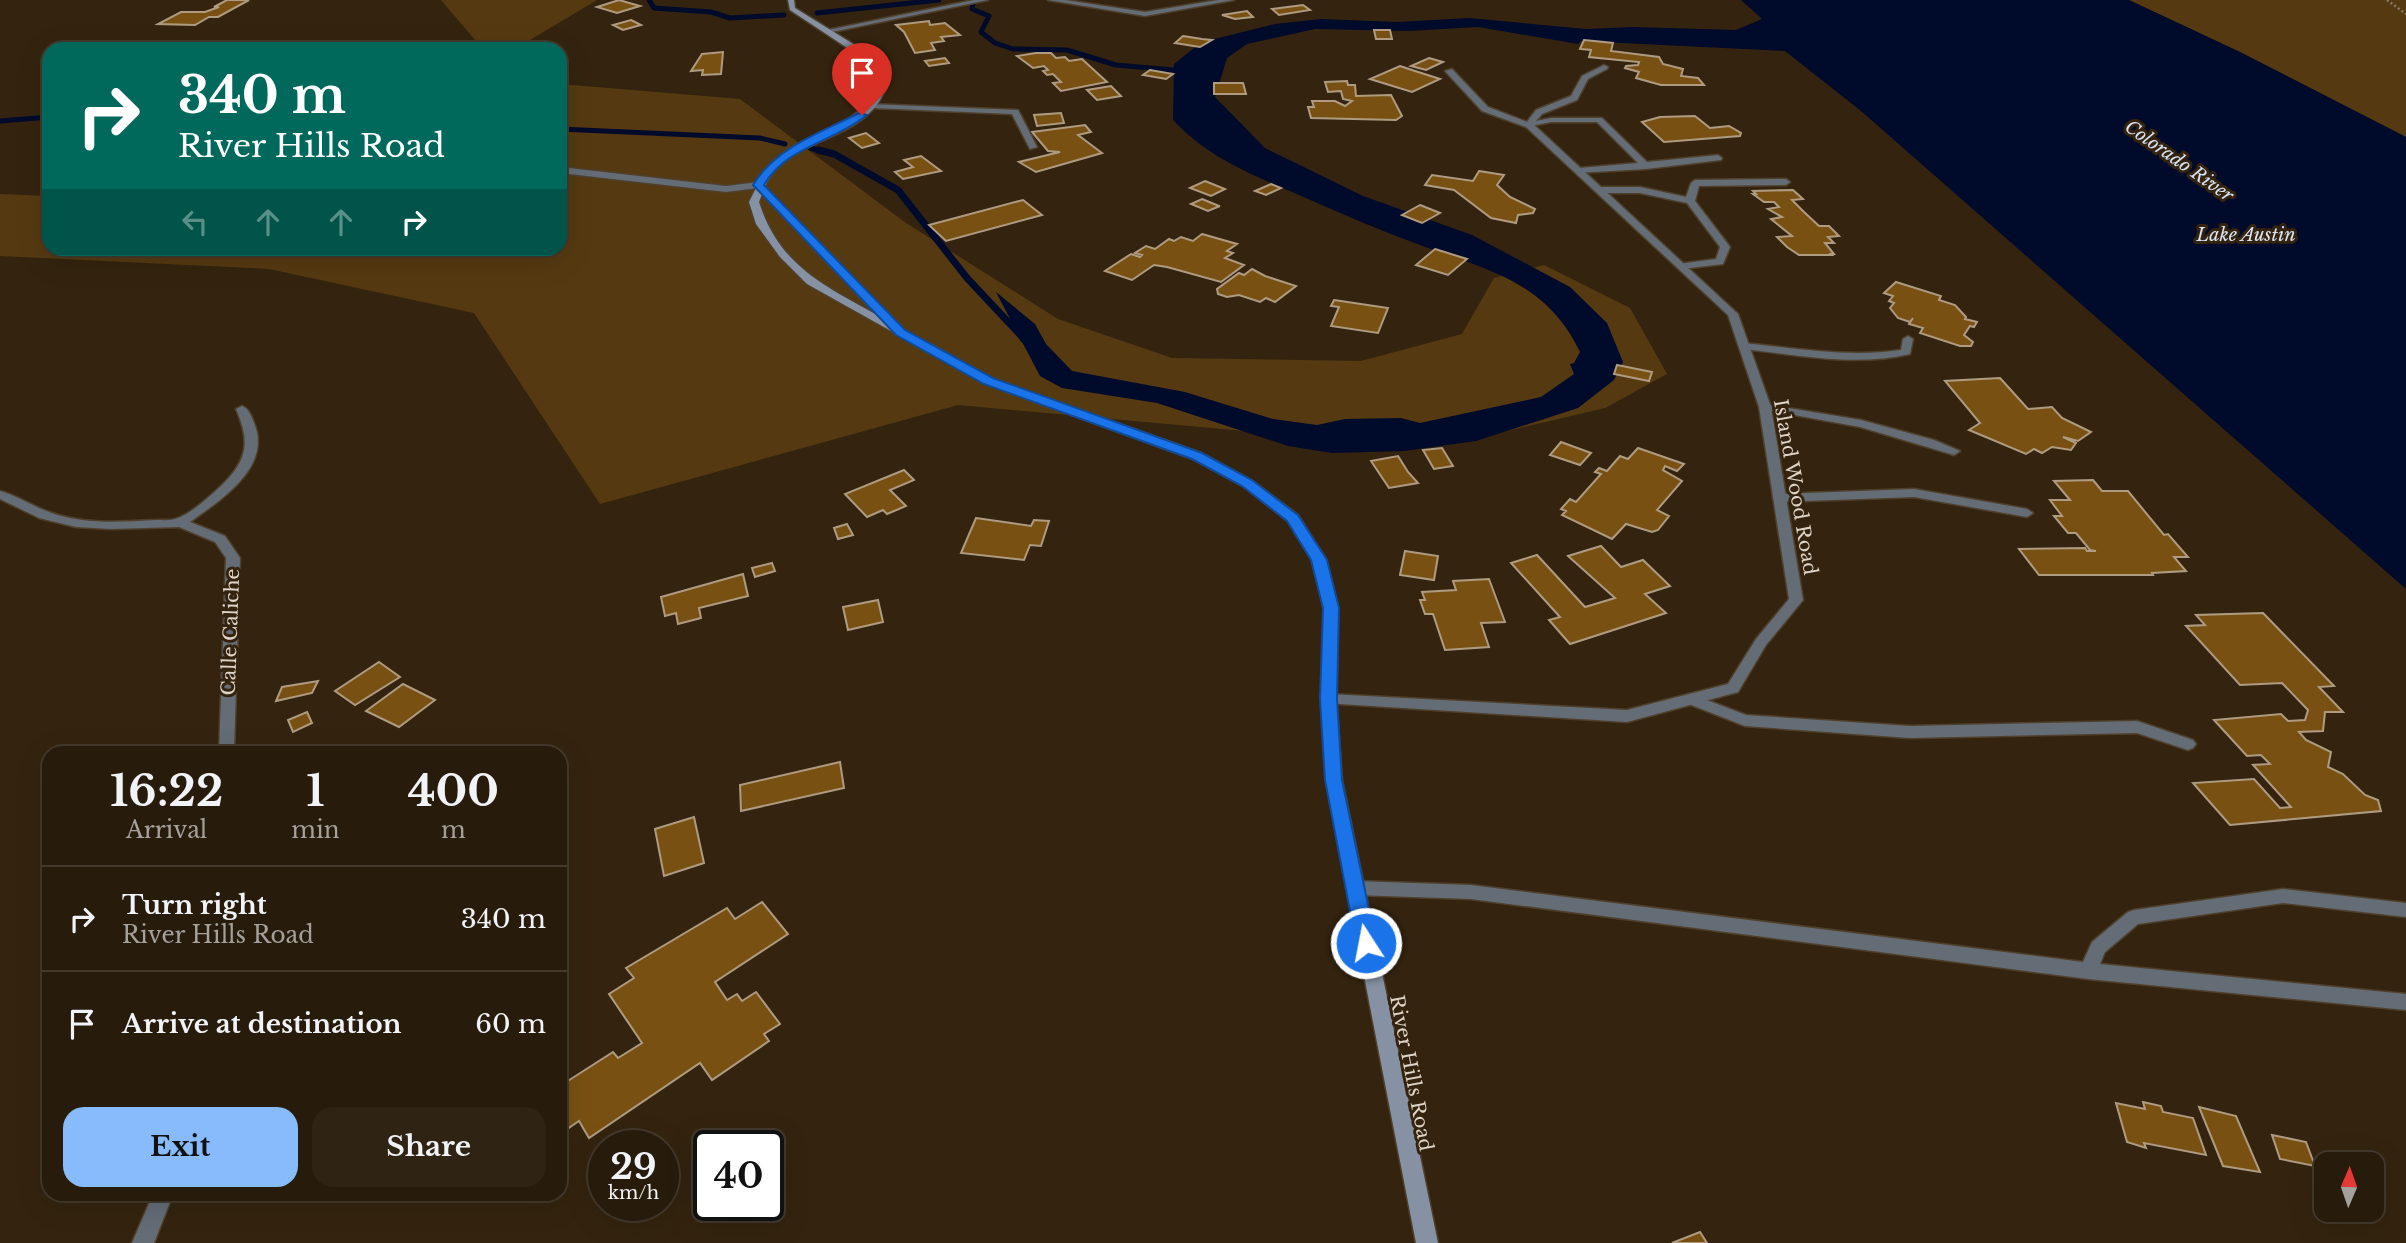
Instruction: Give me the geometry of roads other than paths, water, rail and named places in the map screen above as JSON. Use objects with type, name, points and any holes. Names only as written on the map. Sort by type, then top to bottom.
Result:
[{"type":"street","points":[[567,171],[726,189],[758,185],[768,170],[788,153],[862,115],[877,102],[882,88],[868,60],[855,48],[792,9],[791,0]]},
{"type":"street","points":[[827,31],[985,0]]},
{"type":"street","points":[[1051,0],[1138,14],[1231,0]]},
{"type":"street","points":[[1529,125],[1539,112],[1574,97],[1585,78],[1604,67]]},
{"type":"street","points":[[1450,71],[1485,109],[1529,125],[1551,120],[1599,120],[1646,166]]},
{"type":"street","points":[[872,106],[1015,112],[1033,147]]},
{"type":"street","name":"Island Wood Road","points":[[1329,699],[1627,716],[1733,688],[1761,642],[1796,600],[1765,407],[1733,313],[1529,125]]},
{"type":"street","points":[[1579,172],[1718,158]]},
{"type":"street","points":[[1690,201],[1695,183],[1786,182]]},
{"type":"street","name":"River Hills Road","points":[[758,185],[754,201],[761,224],[783,255],[811,282],[988,381],[1197,456],[1247,483],[1293,518],[1319,560],[1331,608],[1329,699],[1334,780],[1427,1243]]},
{"type":"street","name":"River Hills Road","points":[[758,185],[901,333]]},
{"type":"street","points":[[1599,190],[1640,190],[1690,201],[1725,247],[1720,262],[1682,267]]},
{"type":"street","points":[[1744,346],[1829,356],[1887,356],[1906,352],[1908,339]]},
{"type":"street","points":[[1765,407],[1841,416],[1905,433],[1954,452]]},
{"type":"street","points":[[0,495],[12,497],[44,515],[75,523],[180,523],[223,491],[241,473],[252,454],[251,424],[242,410]]},
{"type":"street","points":[[1779,498],[1914,493],[2027,513]]},
{"type":"street","name":"Calle Caliche","points":[[180,523],[220,540],[233,558],[226,746]]},
{"type":"street","points":[[1691,699],[1745,720],[1910,732],[2137,727],[2188,744]]},
{"type":"street","points":[[1355,888],[1471,892],[2088,971],[2406,1002]]},
{"type":"street","points":[[2088,971],[2098,947],[2134,917],[2283,895],[2406,910]]},
{"type":"street","points":[[143,1243],[160,1201]]},
{"type":"water","name":"Lake Austin","points":[[1741,0],[2129,0],[2240,52],[2406,137],[2406,589],[1861,111],[1785,51],[1581,41],[1578,44],[1478,27],[1408,31],[1315,29],[1247,44],[1227,58],[1215,97],[1265,148],[1363,196],[1472,235],[1570,287],[1607,323],[1623,362],[1614,380],[1578,408],[1476,441],[1404,451],[1332,453],[1288,446],[1157,403],[1062,388],[1040,376],[996,292],[1035,324],[1046,344],[1072,371],[1185,392],[1273,419],[1317,425],[1345,419],[1401,418],[1420,423],[1541,397],[1574,374],[1570,364],[1574,363],[1580,352],[1552,310],[1535,295],[1496,273],[1347,216],[1216,155],[1173,120],[1174,64],[1194,48],[1214,39],[1275,24],[1321,19],[1398,22],[1469,18],[1586,29],[1633,27],[1736,30],[1762,19]]},
{"type":"waterway","points":[[649,0],[654,8],[711,12],[730,18],[784,15]]},
{"type":"waterway","points":[[817,13],[939,0]]},
{"type":"waterway","points":[[973,4],[972,9],[989,16],[981,32],[995,43],[1013,49],[1067,50],[1116,65],[1185,71]]},
{"type":"waterway","points":[[0,121],[42,118]]},
{"type":"waterway","points":[[567,129],[760,138],[785,144]]},
{"type":"waterway","points":[[810,148],[825,152]]},
{"type":"waterway","points":[[818,150],[834,154],[898,190],[967,278],[1026,341],[1024,339]]},
{"type":"water label","name":"Colorado River","points":[[2179,161]]}]
